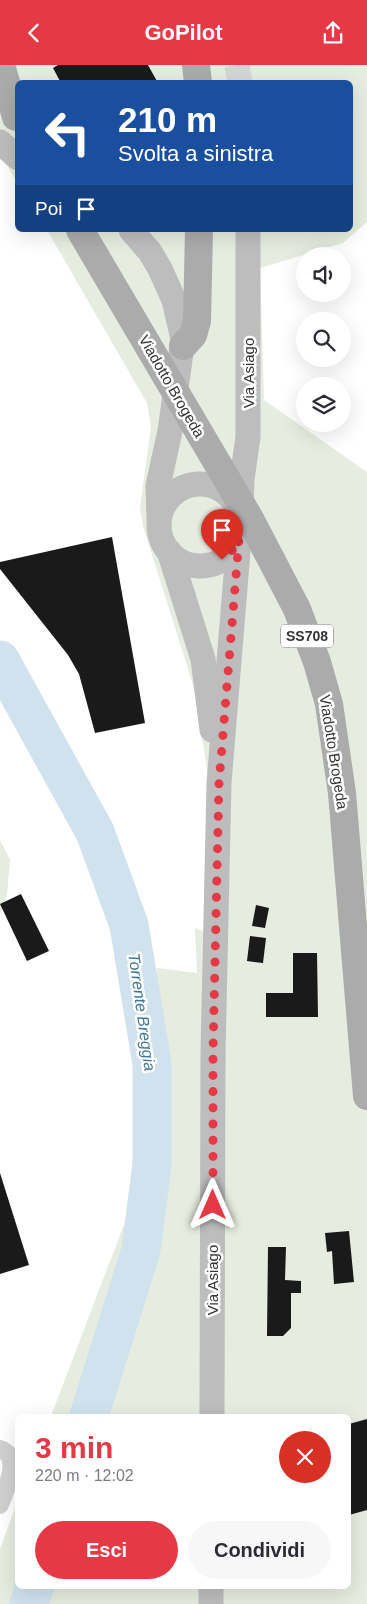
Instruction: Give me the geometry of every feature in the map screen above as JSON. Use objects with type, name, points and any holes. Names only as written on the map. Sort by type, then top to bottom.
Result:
[{"type":"main road","points":[[1,65],[15,112]]},
{"type":"main road","points":[[196,65],[198,80]]},
{"type":"main road","points":[[0,91],[15,116]]},
{"type":"main road","name":"Viadotto Brogeda","points":[[81,232],[249,517],[297,609],[317,662],[329,704],[342,793],[367,1096]]},
{"type":"main road","points":[[182,346],[193,335],[197,321],[199,232]]},
{"type":"street","points":[[0,143],[15,156]]},
{"type":"street","points":[[133,232],[141,240],[160,269],[174,300],[183,339],[170,431],[158,487],[159,520],[162,539],[169,551],[186,563],[195,566],[212,565],[229,554],[240,527],[230,496],[213,486],[193,484],[178,490],[171,496],[163,507],[159,520]]},
{"type":"street","name":"Via Asiago","points":[[212,1414],[213,1052],[219,783],[240,527],[242,479],[248,437],[248,232]]},
{"type":"street","name":"Via Asiago","points":[[169,551],[203,659],[219,783]]},
{"type":"street","points":[[0,1449],[4,1451],[10,1460],[12,1472],[0,1505]]},
{"type":"street","points":[[211,1589],[211,1604]]},
{"type":"shaded area","points":[[0,65],[367,65],[367,222],[343,243],[330,247],[296,247],[296,257],[260,268],[264,400],[296,422],[296,432],[310,432],[367,472],[367,1604],[0,1604],[0,1549],[15,1508],[15,1589],[351,1589],[351,1414],[52,1414],[125,1222],[157,968],[197,973],[195,928],[206,933],[211,794],[194,688],[143,526],[140,508],[151,427],[147,403],[48,232],[353,232],[353,80],[15,80],[15,179],[0,154]]},
{"type":"shaded area","points":[[0,840],[10,860],[7,895],[0,915]]},
{"type":"building","points":[[58,65],[148,65],[156,80],[59,80],[53,68]]},
{"type":"building","points":[[112,537],[145,723],[95,733],[79,674],[68,655],[0,569],[0,562]]},
{"type":"building","points":[[21,894],[49,951],[27,961],[0,904]]},
{"type":"building","points":[[256,905],[269,908],[265,928],[252,926]]},
{"type":"building","points":[[250,936],[266,938],[263,963],[247,961]]},
{"type":"building","points":[[293,953],[317,953],[318,1017],[266,1017],[266,993],[293,993]]},
{"type":"building","points":[[0,1173],[29,1265],[0,1274]]},
{"type":"building","points":[[349,1231],[354,1282],[334,1284],[332,1251],[327,1252],[325,1233]]},
{"type":"building","points":[[268,1247],[286,1247],[285,1280],[301,1281],[301,1293],[291,1293],[291,1328],[283,1336],[267,1336]]},
{"type":"building","points":[[367,1419],[367,1510],[351,1514],[351,1423]]},
{"type":"waterway","name":"Torrente Breggia","points":[[0,660],[95,832],[129,925],[152,1064],[152,1166],[141,1250],[90,1414]]},
{"type":"waterway","name":"Torrente Breggia","points":[[29,1604],[34,1589]]},
{"type":"tunnel","points":[[237,65],[240,80]]},
{"type":"route","points":[[213,1205],[213,1052],[219,783],[239,539],[235,548],[222,560]]}]
